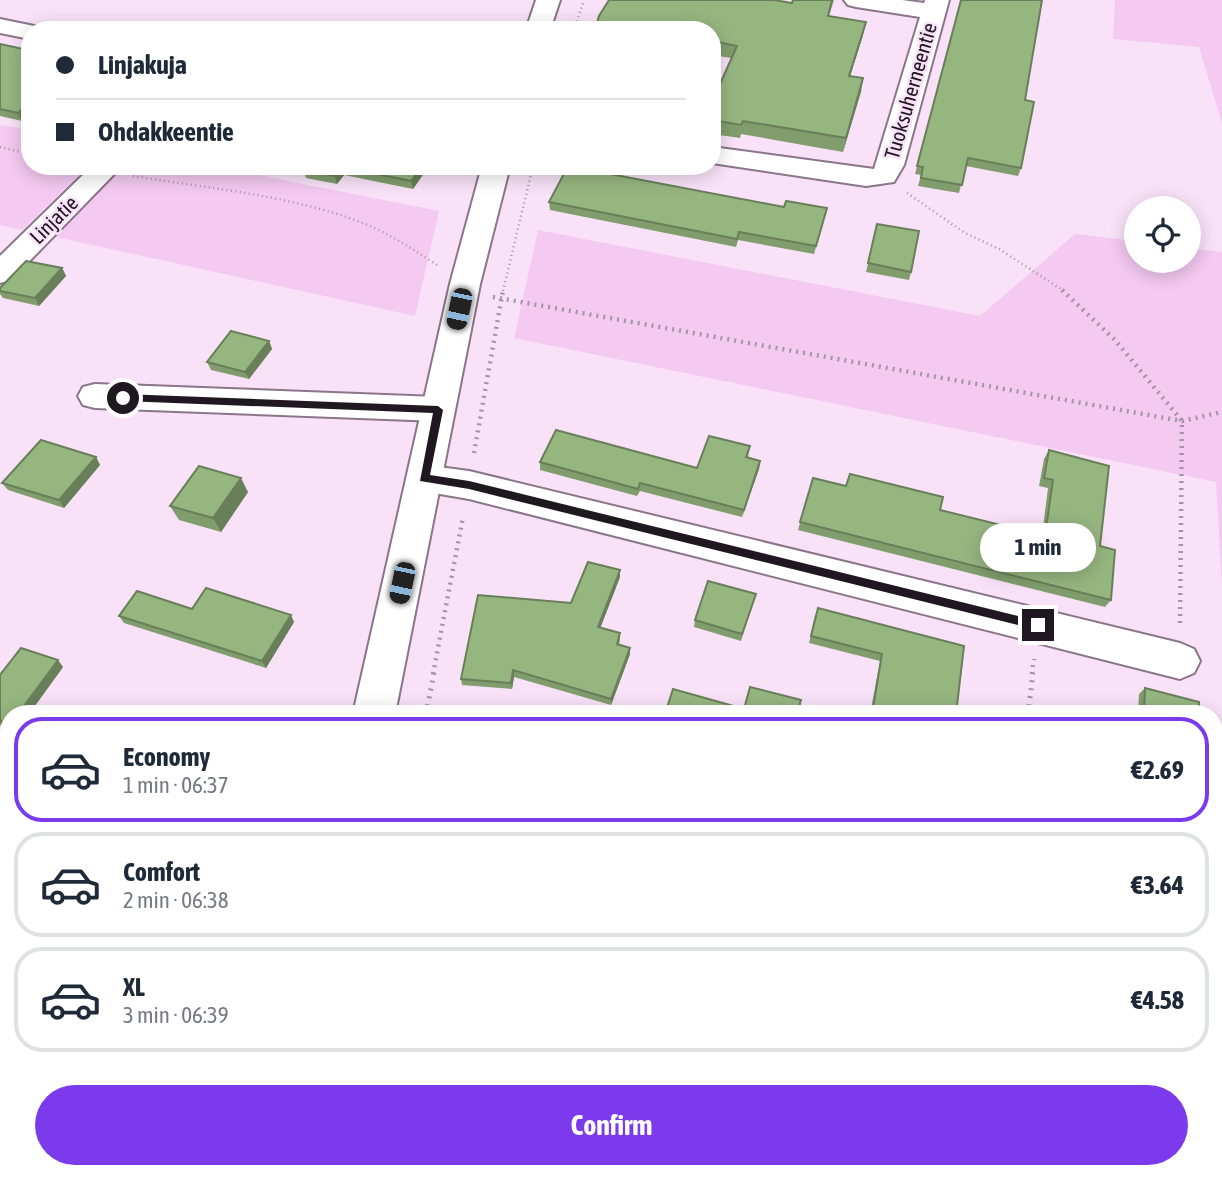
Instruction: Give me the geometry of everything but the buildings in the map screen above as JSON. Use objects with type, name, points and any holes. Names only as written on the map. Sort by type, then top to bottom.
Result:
[{"type":"street","points":[[541,21],[548,0]]},
{"type":"street","points":[[856,0],[935,6]]},
{"type":"street","name":"Tuoksuherneentie","points":[[721,156],[866,178],[884,176],[890,165],[935,6]]},
{"type":"street","points":[[0,26],[21,30]]},
{"type":"street","name":"Linjatie","points":[[0,274],[99,175]]},
{"type":"street","points":[[376,705],[465,284],[494,175]]},
{"type":"street","points":[[96,397],[438,410]]},
{"type":"street","points":[[424,479],[469,485],[1180,660]]},
{"type":"path","points":[[577,21],[584,0]]},
{"type":"path","points":[[0,147],[21,152]]},
{"type":"path","points":[[137,175],[343,216],[397,239],[465,284],[501,300],[1182,421],[1222,412]]},
{"type":"path","points":[[428,705],[501,300],[531,175]]},
{"type":"path","points":[[884,176],[965,233],[999,249],[1059,287],[1115,340],[1182,421],[1180,660]]},
{"type":"path","points":[[1029,705],[1038,625]]},
{"type":"shaded area","points":[[1115,0],[1222,0],[1222,123],[1199,47],[1113,39]]},
{"type":"shaded area","points":[[0,125],[21,128],[21,175],[79,175],[22,230],[0,225]]},
{"type":"shaded area","points":[[114,175],[258,175],[439,211],[415,316],[56,237]]},
{"type":"shaded area","points":[[538,230],[980,316],[1075,234],[1124,240],[1124,273],[1201,273],[1201,250],[1222,252],[1222,588],[1216,482],[514,338]]},
{"type":"route","points":[[123,398],[438,410],[424,479],[469,485],[1038,625]]}]
